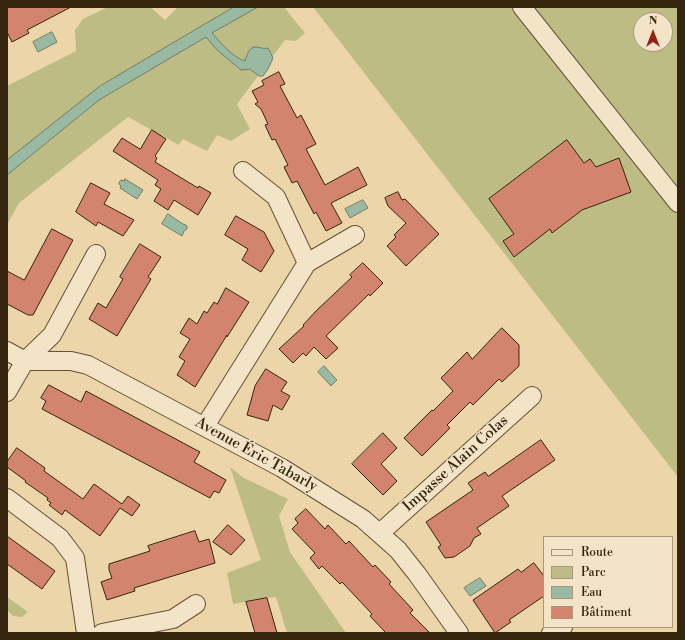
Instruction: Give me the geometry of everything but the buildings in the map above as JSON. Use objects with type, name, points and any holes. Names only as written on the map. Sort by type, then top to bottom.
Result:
[{"type":"street","points":[[522,7],[678,203]]},
{"type":"street","points":[[243,171],[276,197],[307,263]]},
{"type":"street","points":[[204,426],[307,263],[355,235]]},
{"type":"street","points":[[7,392],[25,361],[52,335],[96,254]]},
{"type":"street","name":"Avenue Éric Tabarly","points":[[7,351],[25,361],[71,361],[88,365],[282,468],[363,519],[380,533],[398,550],[459,633]]},
{"type":"street","name":"Impasse Alain Colas","points":[[380,533],[532,396]]},
{"type":"street","points":[[7,498],[60,538],[75,558],[86,633]]},
{"type":"street","points":[[102,633],[173,619],[196,604]]},
{"type":"street","points":[[551,633],[561,628]]},
{"type":"green space","points":[[108,7],[150,7],[165,20],[178,7],[284,7],[305,33],[296,41],[285,40],[237,104],[250,129],[231,141],[217,135],[207,151],[183,139],[179,145],[128,117],[19,203],[7,225],[7,86],[76,51],[75,30],[83,19]]},
{"type":"green space","points":[[313,7],[678,7],[678,477]]},
{"type":"green space","points":[[230,467],[244,478],[288,499],[279,516],[290,552],[346,633],[287,633],[276,597],[233,604],[227,573],[261,560]]},
{"type":"green space","points":[[7,597],[28,612],[22,617],[13,616],[7,610]]},
{"type":"water","points":[[234,7],[258,7],[212,33],[231,53],[245,61],[249,51],[252,48],[268,48],[273,58],[263,76],[259,76],[250,69],[241,70],[217,50],[206,37],[99,100],[7,175],[7,160],[100,86]]},
{"type":"water","points":[[52,32],[57,42],[38,52],[33,42]]},
{"type":"water","points":[[125,179],[143,190],[137,199],[120,188],[121,186],[119,182],[121,180],[124,181]]},
{"type":"water","points":[[363,200],[368,208],[350,218],[345,209]]},
{"type":"water","points":[[168,214],[187,226],[187,229],[184,231],[182,236],[162,224]]},
{"type":"water","points":[[324,366],[337,380],[331,386],[318,372]]},
{"type":"water","points":[[480,578],[486,586],[470,596],[464,588]]}]
